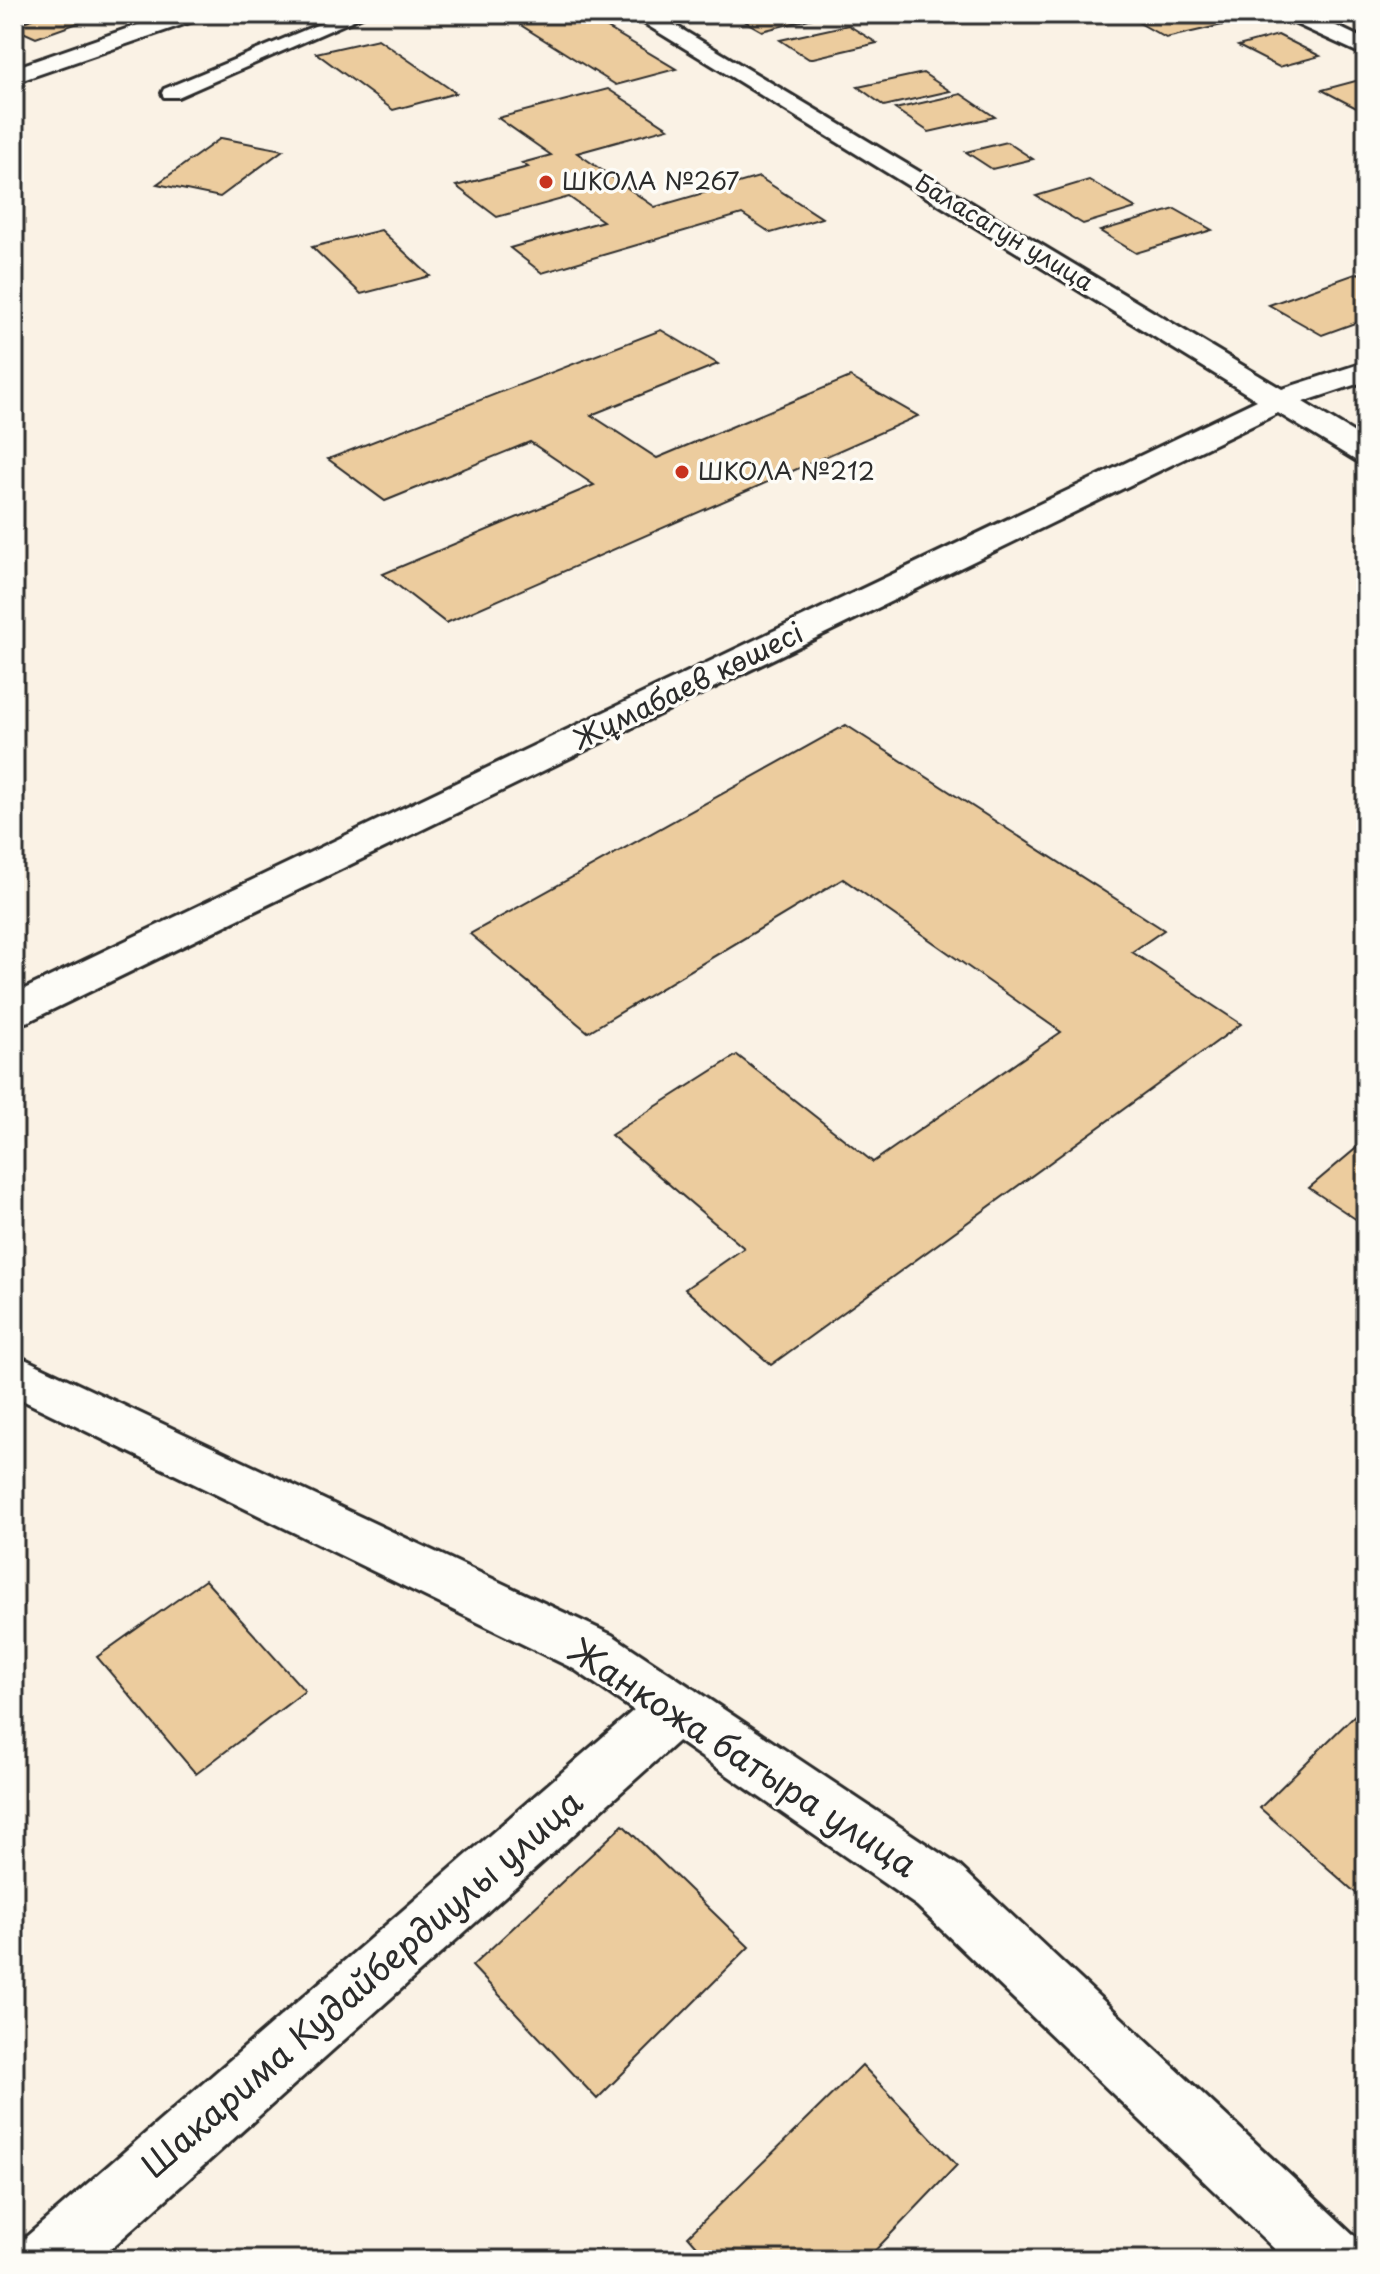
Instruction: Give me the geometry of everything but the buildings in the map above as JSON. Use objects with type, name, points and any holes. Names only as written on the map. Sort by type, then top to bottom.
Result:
[{"type":"street","points":[[14,76],[191,14]]},
{"type":"street","name":"Баласагун улица","points":[[640,14],[1366,453]]},
{"type":"street","points":[[1293,14],[1366,49]]},
{"type":"street","name":"Жұмабаев көшесі","points":[[14,1011],[1280,400],[1366,371]]},
{"type":"street","name":"Жанкожа батыра улица","points":[[14,1374],[593,1652],[938,1886],[1333,2260]]},
{"type":"street","name":"Шакарима Кудайбердиулы улица","points":[[49,2260],[676,1708]]},
{"type":"lane","points":[[171,93],[358,14]]},
{"type":"place","name":"ШКОЛА №267","points":[[546,182]]},
{"type":"place","name":"ШКОЛА №212","points":[[682,472]]}]
